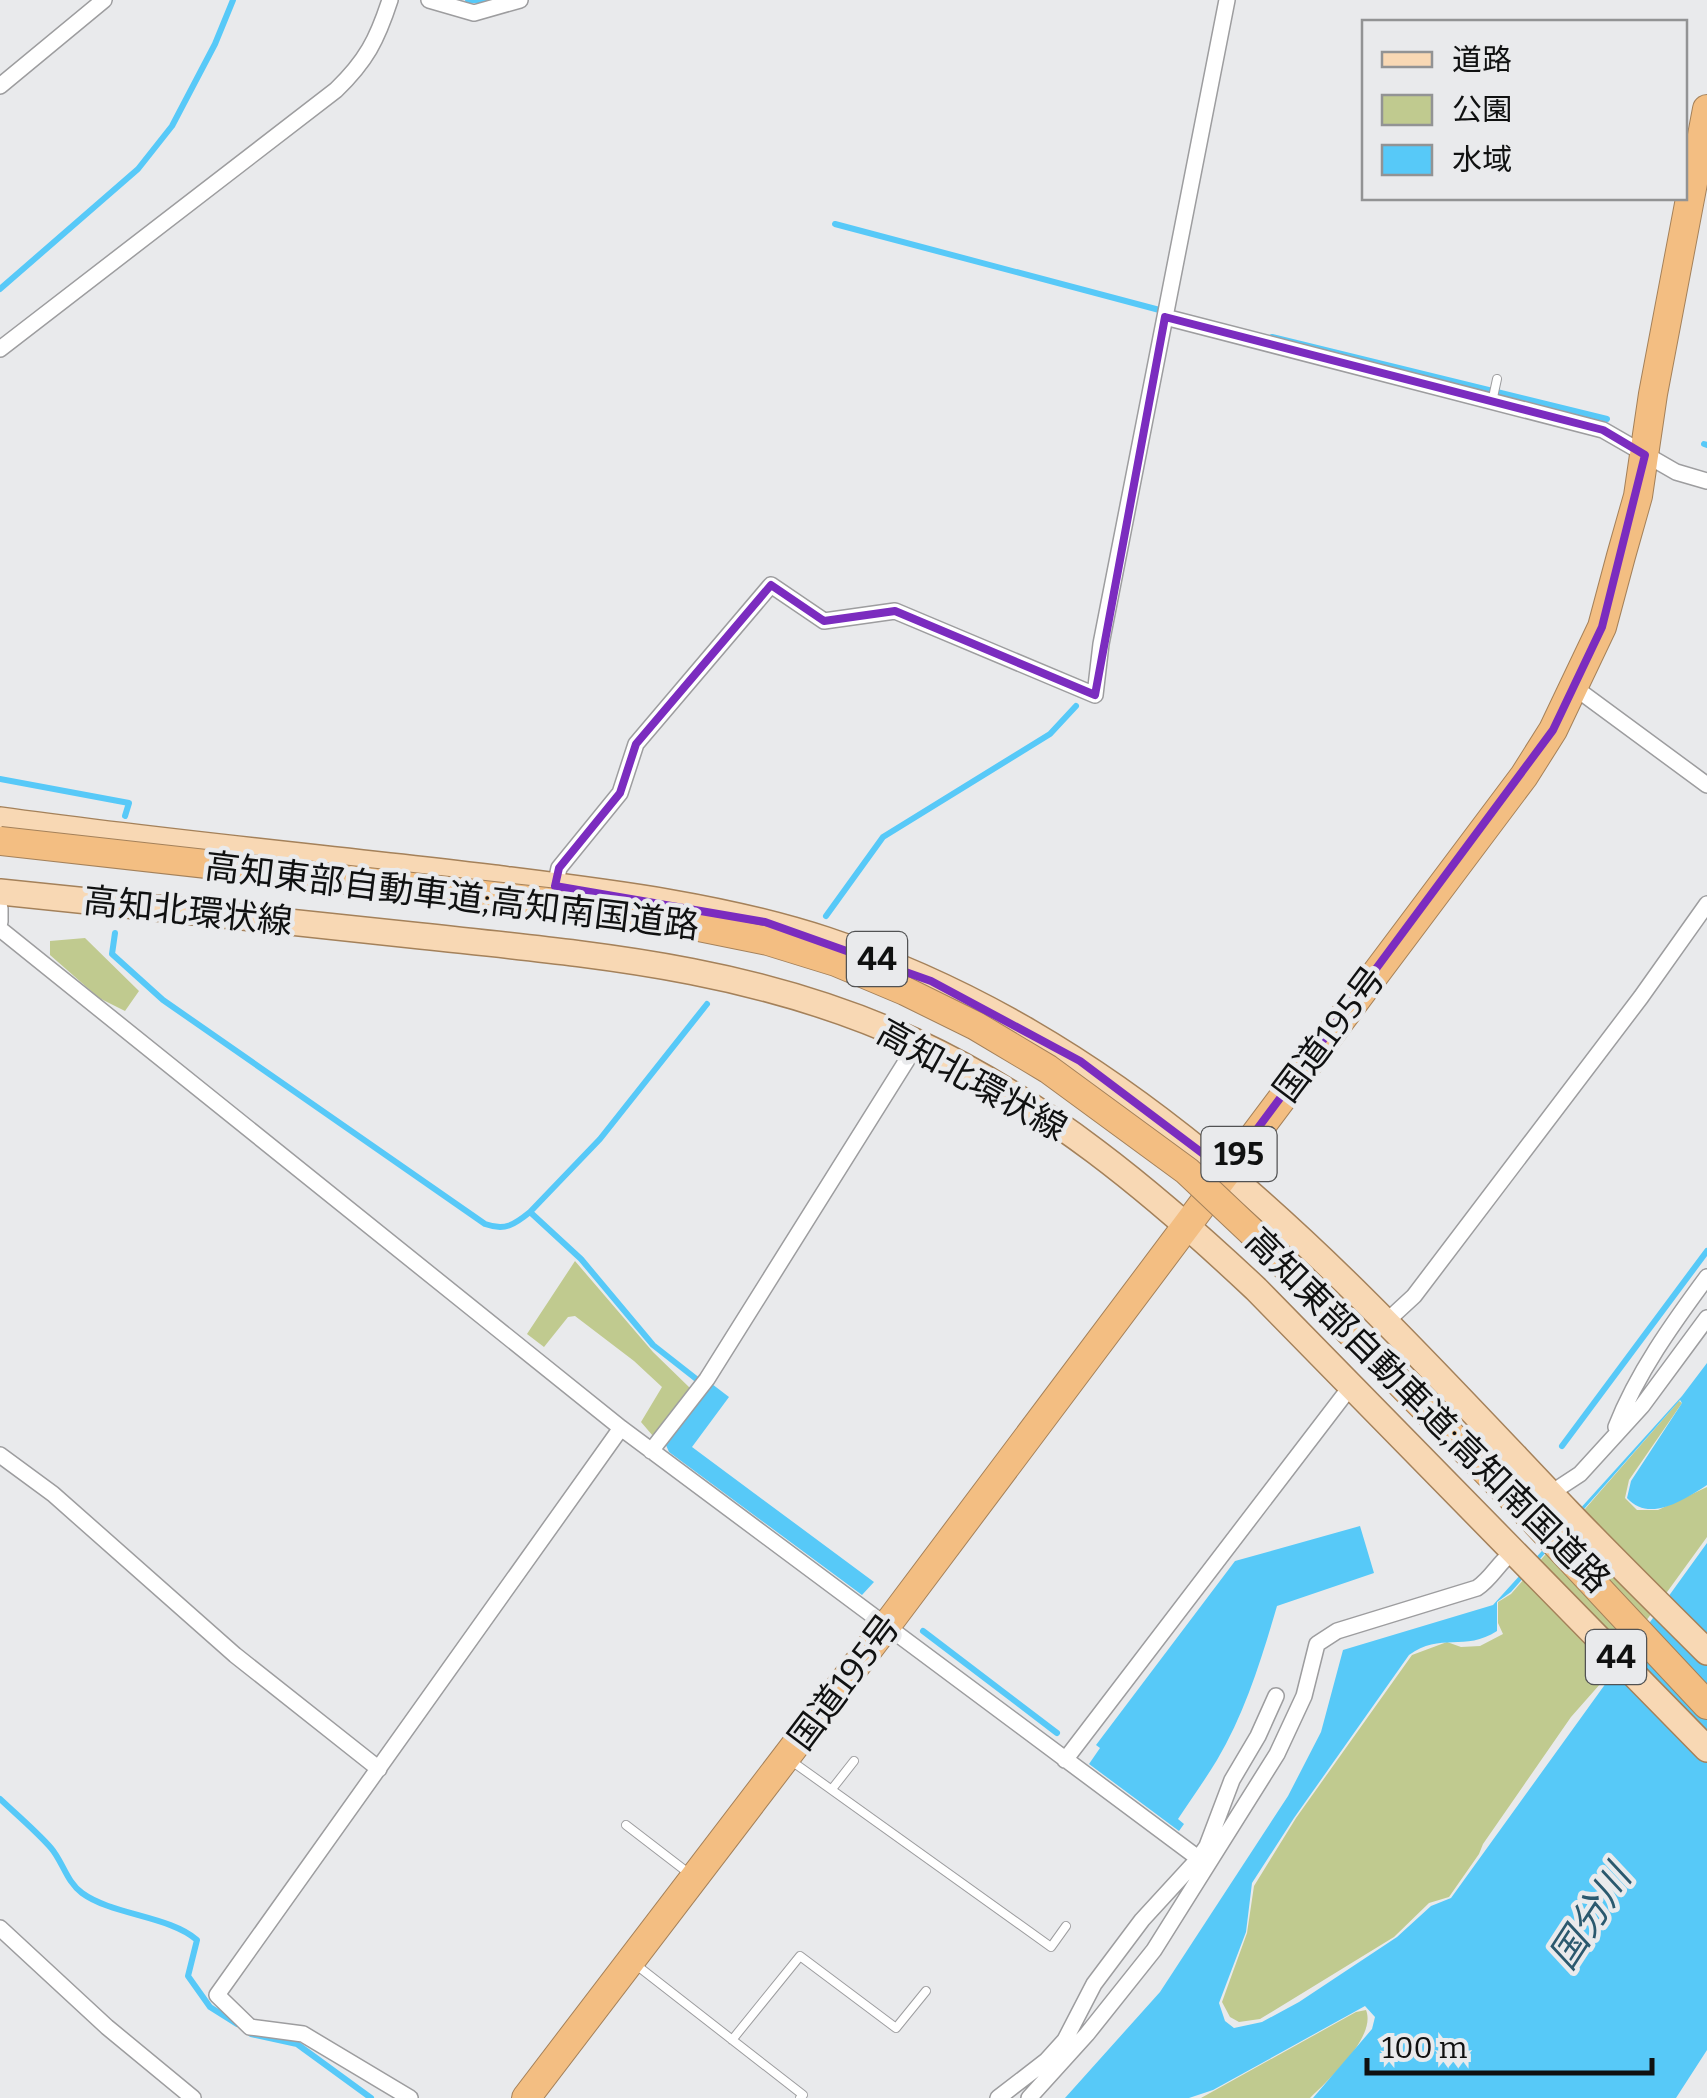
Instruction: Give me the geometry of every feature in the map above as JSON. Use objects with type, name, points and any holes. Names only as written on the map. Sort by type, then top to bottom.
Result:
[{"type":"highway","name":"国道195号","points":[[1690,170],[1707,109]]},
{"type":"highway","name":"国道195号","points":[[530,2095],[1524,776],[1574,688],[1602,627],[1638,496],[1685,200]]},
{"type":"highway","name":"高知東部自動車道;高知南国道路","points":[[0,841],[610,909],[768,941],[836,962],[976,1026],[1048,1070],[1187,1170],[1707,1691]]},
{"type":"highway","points":[[1531,1516],[1707,1706]]},
{"type":"main road","name":"高知北環状線","points":[[0,820],[556,886],[697,907],[826,940],[985,1007],[1080,1061],[1226,1171],[1388,1320],[1707,1652]]},
{"type":"main road","name":"高知北環状線","points":[[0,892],[626,958],[753,983],[914,1041],[1050,1118],[1186,1224],[1256,1289],[1707,1749]]},
{"type":"street","points":[[0,86],[104,0]]},
{"type":"street","points":[[0,349],[336,90],[363,63],[380,33],[390,0]]},
{"type":"street","points":[[429,0],[474,13],[520,0]]},
{"type":"street","points":[[556,886],[559,868],[620,793],[636,744],[771,585],[824,620],[894,611],[1095,695],[1101,644],[1226,0]]},
{"type":"street","points":[[1165,318],[1603,430],[1645,456],[1707,482]]},
{"type":"street","points":[[1574,688],[1707,786]]},
{"type":"street","points":[[1388,1320],[1414,1296],[1707,904]]},
{"type":"street","points":[[0,908],[0,922]]},
{"type":"street","points":[[0,930],[621,1428],[1202,1861]]},
{"type":"street","points":[[651,1451],[702,1385],[907,1060],[914,1041]]},
{"type":"street","points":[[1612,1435],[1624,1406],[1667,1333],[1707,1277]]},
{"type":"street","points":[[1558,1501],[1612,1435],[1642,1406],[1707,1318]]},
{"type":"street","points":[[1064,1760],[1351,1386]]},
{"type":"street","points":[[410,2098],[303,2034],[250,2027],[218,1996],[621,1428]]},
{"type":"street","points":[[0,1455],[53,1494],[234,1655],[379,1769]]},
{"type":"street","points":[[1029,2098],[1057,2058],[1154,1950],[1202,1861],[1294,1721],[1313,1653],[1322,1638],[1477,1588],[1493,1577],[1501,1561],[1512,1552]]},
{"type":"street","points":[[998,2098],[1057,2058],[1094,1984],[1142,1920],[1202,1861],[1232,1780],[1276,1696]]},
{"type":"street","points":[[0,1928],[107,2027],[193,2098]]},
{"type":"lane","points":[[1492,402],[1497,379]]},
{"type":"lane","points":[[786,1757],[1051,1947],[1066,1926]]},
{"type":"lane","points":[[832,1790],[854,1761]]},
{"type":"lane","points":[[626,1825],[695,1878]]},
{"type":"lane","points":[[732,2040],[800,1956],[896,2028],[926,1991]]},
{"type":"lane","points":[[632,1961],[803,2095],[800,2098]]},
{"type":"highlighted area","points":[[1165,317],[1603,430],[1645,455],[1602,627],[1553,730],[1226,1171],[1080,1061],[931,981],[765,922],[555,886],[559,868],[620,793],[636,744],[771,585],[824,621],[895,611],[1095,695]]},
{"type":"green space","points":[[85,938],[139,991],[125,1011],[99,998],[50,955],[50,941]]},
{"type":"green space","points":[[575,1261],[653,1352],[691,1389],[653,1436],[641,1422],[662,1387],[634,1361],[575,1316],[568,1317],[544,1347],[527,1334]]},
{"type":"green space","points":[[1679,1401],[1682,1403],[1629,1480],[1625,1498],[1637,1510],[1658,1510],[1707,1487],[1707,1537],[1601,1683],[1571,1717],[1449,1897],[1429,1903],[1394,1937],[1260,2019],[1239,2022],[1230,2017],[1222,2002],[1247,1933],[1254,1886],[1296,1818],[1412,1655],[1447,1642],[1461,1647],[1480,1646],[1503,1634],[1498,1623],[1498,1602],[1511,1594]]},
{"type":"green space","points":[[1366,2010],[1367,2021],[1358,2045],[1310,2098],[1201,2098],[1356,2012]]},
{"type":"water","name":"国分川","points":[[1707,1363],[1707,1485],[1656,1509],[1646,1509],[1627,1498],[1631,1481],[1682,1403],[1680,1400],[1511,1592],[1497,1602],[1497,1631],[1474,1640],[1431,1644],[1409,1655],[1252,1883],[1246,1932],[1219,2003],[1225,2021],[1234,2028],[1262,2022],[1397,1937],[1431,1906],[1451,1898],[1707,1543],[1707,2050],[1676,2098],[1313,2098],[1372,2029],[1375,2017],[1365,2006],[1213,2090],[1189,2098],[1065,2098],[1160,1992],[1288,1796],[1321,1732],[1343,1650],[1493,1605],[1682,1396]]},
{"type":"water","points":[[712,1384],[729,1397],[692,1447],[874,1582],[862,1595],[669,1452],[665,1443]]},
{"type":"water","points":[[1360,1526],[1374,1573],[1277,1606],[1236,1723],[1178,1819],[1184,1824],[1179,1831],[1089,1764],[1100,1748],[1096,1745],[1235,1561]]},
{"type":"waterway","points":[[0,289],[138,169],[172,126],[233,0]]},
{"type":"waterway","points":[[468,0],[487,0]]},
{"type":"waterway","points":[[835,224],[1167,312]]},
{"type":"waterway","points":[[1272,337],[1607,419]]},
{"type":"waterway","points":[[826,916],[883,837],[1050,734],[1076,706]]},
{"type":"waterway","points":[[0,779],[129,803],[125,816]]},
{"type":"waterway","points":[[115,933],[112,954],[163,1000],[485,1224],[509,1226],[530,1212],[581,1259],[653,1345],[704,1385]]},
{"type":"waterway","points":[[530,1212],[600,1139],[707,1004]]},
{"type":"waterway","points":[[1562,1446],[1707,1251]]},
{"type":"waterway","points":[[923,1631],[1057,1733]]},
{"type":"waterway","points":[[0,1799],[51,1848],[82,1893],[172,1926],[197,1940],[188,1976],[210,2007],[237,2024]]},
{"type":"waterway","points":[[251,2034],[297,2044],[371,2098]]}]
